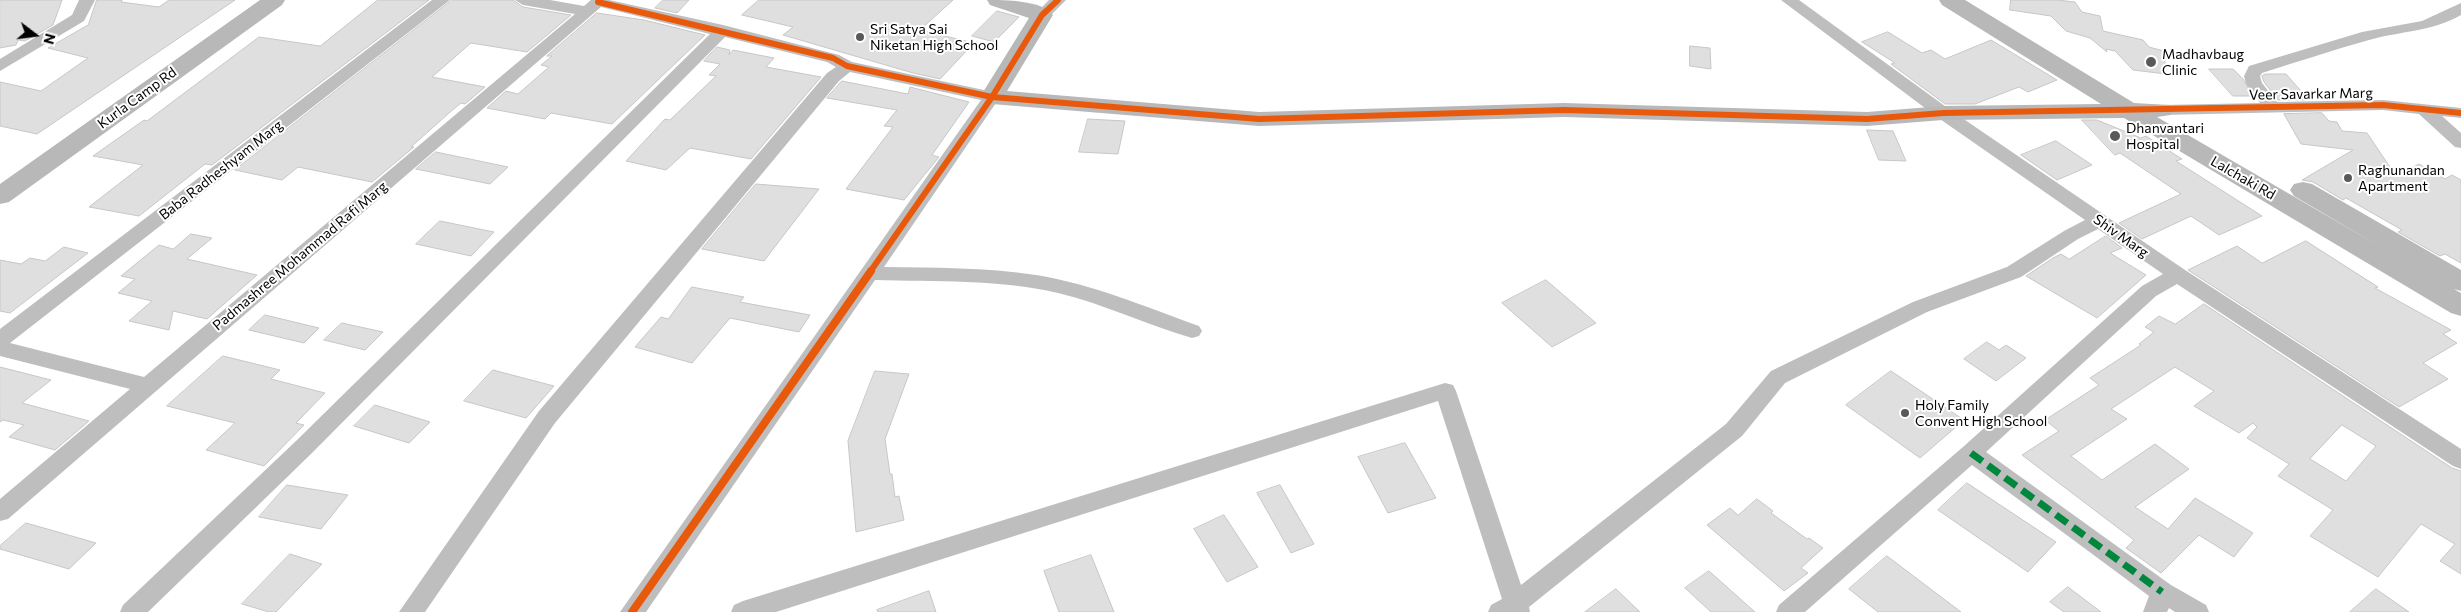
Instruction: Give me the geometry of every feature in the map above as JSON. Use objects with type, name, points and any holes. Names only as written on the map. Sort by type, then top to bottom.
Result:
[{"type":"main road","name":"Kurla Camp Rd","points":[[0,175],[253,0]]},
{"type":"main road","name":"Kurla Camp Rd","points":[[0,196],[274,0]]},
{"type":"main road","points":[[998,0],[1050,8],[992,98],[1259,119],[1564,110],[1867,119],[1943,113],[2162,110]]},
{"type":"main road","name":"Lalchaki Rd","points":[[1950,0],[2128,110],[2461,306]]},
{"type":"main road","name":"Lalchaki Rd","points":[[1981,0],[2162,110],[2461,282]]},
{"type":"street","points":[[0,66],[78,18],[87,0]]},
{"type":"street","name":"Baba Radheshyam Marg","points":[[0,340],[442,0]]},
{"type":"street","points":[[523,0],[595,4],[723,30],[833,58],[847,66],[992,98],[632,612]]},
{"type":"street","name":"Shiv Marg","points":[[1789,0],[1943,113],[2099,221],[2178,275],[2461,460]]},
{"type":"street","name":"Padmashree Mohammad Rafi Marg","points":[[0,512],[595,4]]},
{"type":"street","points":[[2272,107],[2254,84],[2252,76],[2255,70],[2368,36],[2425,25],[2441,20],[2461,8]]},
{"type":"street","points":[[132,612],[304,447],[723,30]]},
{"type":"street","points":[[412,612],[547,417],[833,77],[847,66]]},
{"type":"street","name":"Veer Savarkar Marg","points":[[2162,110],[2383,105],[2461,112]]},
{"type":"street","points":[[2424,109],[2461,143]]},
{"type":"street","points":[[743,612],[1445,390],[1511,609],[1734,430],[1778,377],[1920,307],[2014,272],[2072,235],[2099,221]]},
{"type":"street","points":[[868,273],[999,277],[1037,282],[1080,292],[1192,331]]},
{"type":"street","points":[[1788,612],[1971,453],[2148,290],[2178,275]]},
{"type":"street","points":[[0,348],[148,386]]},
{"type":"street","points":[[1971,453],[2158,602],[2196,612]]},
{"type":"building","points":[[0,0],[62,0],[53,25],[25,41],[18,40],[16,45],[0,48]]},
{"type":"building","points":[[97,0],[122,0],[121,2],[159,7],[169,0],[235,0],[37,134],[0,126],[0,82],[41,91],[88,58],[48,48],[88,25]]},
{"type":"building","points":[[378,0],[429,0],[212,165],[205,164],[139,216],[89,207],[143,165],[93,156],[144,120],[147,121],[259,37],[320,46]]},
{"type":"building","points":[[452,0],[513,0],[523,7],[571,15],[527,52],[471,43],[432,77],[485,87],[465,104],[461,103],[449,113],[411,147],[414,147],[372,182],[298,167],[282,180],[235,170]]},
{"type":"building","points":[[663,0],[689,0],[677,13],[655,8]]},
{"type":"building","points":[[759,0],[953,0],[920,30],[974,43],[940,79],[913,73],[783,35],[793,27],[742,15]]},
{"type":"building","points":[[2011,0],[2075,2],[2082,12],[2100,16],[2103,31],[2143,40],[2149,47],[2164,51],[2166,74],[2133,70],[2115,51],[2106,49],[2107,52],[2090,38],[2066,31],[2051,16],[2010,10]]},
{"type":"building","points":[[997,11],[1019,17],[994,42],[972,36]]},
{"type":"building","points":[[597,13],[644,20],[705,35],[612,124],[551,113],[545,119],[487,108],[506,91],[518,94],[549,67],[541,65],[552,56],[547,56]]},
{"type":"building","points":[[1888,32],[1922,53],[1931,50],[1945,59],[1991,40],[2057,80],[2028,92],[2019,87],[1975,104],[1945,104],[1891,64],[1895,63],[1862,42]]},
{"type":"building","points":[[1690,46],[1710,48],[1711,69],[1690,66]]},
{"type":"building","points":[[717,47],[730,50],[729,55],[733,50],[774,58],[766,67],[821,77],[751,159],[690,148],[666,170],[626,161],[665,119],[670,120],[716,76],[709,75],[720,64],[704,61]]},
{"type":"building","points":[[2209,69],[2233,69],[2243,79],[2253,96],[2233,96]]},
{"type":"building","points":[[2266,74],[2286,74],[2309,100],[2278,100],[2264,82],[2262,76]]},
{"type":"building","points":[[842,81],[908,94],[910,87],[969,102],[932,155],[939,157],[904,200],[846,189],[893,127],[884,126],[897,110],[827,98]]},
{"type":"building","points":[[2322,113],[2329,121],[2337,122],[2342,131],[2367,133],[2396,176],[2419,164],[2445,179],[2452,175],[2461,180],[2461,263],[2445,254],[2440,256],[2398,232],[2402,230],[2346,198],[2343,200],[2313,182],[2302,180],[2353,150],[2301,144],[2284,114]]},
{"type":"building","points":[[1088,119],[1125,121],[1118,154],[1079,152]]},
{"type":"building","points":[[2082,120],[2097,120],[2141,138],[2146,136],[2182,159],[2176,161],[2262,216],[2219,235],[2191,216],[2142,239],[2119,223],[2181,194],[2120,153],[2115,155]]},
{"type":"building","points":[[1867,130],[1893,131],[1906,161],[1879,160]]},
{"type":"building","points":[[2056,141],[2092,165],[2057,180],[2021,155]]},
{"type":"building","points":[[436,152],[508,167],[490,184],[416,169]]},
{"type":"building","points":[[756,184],[819,189],[764,261],[702,249]]},
{"type":"building","points":[[440,221],[494,232],[471,256],[416,244]]},
{"type":"building","points":[[191,234],[212,238],[187,259],[257,275],[207,319],[173,311],[169,330],[129,321],[152,301],[118,293],[135,279],[121,276],[159,245],[173,249]]},
{"type":"building","points":[[2106,236],[2122,248],[2110,253],[2146,275],[2097,318],[2026,276],[2061,254],[2069,259]]},
{"type":"building","points":[[2306,241],[2378,287],[2375,288],[2451,330],[2443,334],[2457,343],[2423,363],[2448,379],[2399,407],[2188,270],[2237,246],[2262,263]]},
{"type":"building","points":[[64,247],[88,253],[10,313],[0,311],[0,260],[21,264],[30,258],[45,261]]},
{"type":"building","points":[[1546,280],[1596,323],[1552,347],[1502,303]]},
{"type":"building","points":[[692,287],[744,297],[740,302],[810,315],[799,332],[730,318],[692,363],[635,347],[661,317],[668,319]]},
{"type":"building","points":[[2204,304],[2452,468],[2461,471],[2461,574],[2440,561],[2455,544],[2421,524],[2378,577],[2310,536],[2333,510],[2278,476],[2289,464],[2247,438],[2257,427],[2253,423],[2239,433],[2194,406],[2214,391],[2175,367],[2111,409],[2127,419],[2071,456],[2102,480],[2155,444],[2189,469],[2135,507],[2168,529],[2195,498],[2253,533],[2234,557],[2199,535],[2161,573],[2126,548],[2134,540],[2022,455],[2059,431],[2045,420],[2099,385],[2090,378],[2141,345],[2139,344],[2154,332],[2145,327],[2159,316],[2175,324]],"holes":[[[2342,425],[2376,446],[2346,481],[2310,459]]]},
{"type":"building","points":[[265,315],[319,328],[304,343],[249,330]]},
{"type":"building","points":[[342,323],[383,332],[365,350],[324,340]]},
{"type":"building","points":[[1987,342],[1999,350],[2006,345],[2026,358],[1996,381],[1964,359]]},
{"type":"building","points":[[223,356],[280,370],[271,379],[325,393],[296,423],[304,425],[264,466],[206,450],[235,423],[167,406]]},
{"type":"building","points":[[0,367],[51,380],[22,403],[89,421],[55,450],[9,437],[24,425],[3,420],[0,422]]},
{"type":"building","points":[[493,370],[554,386],[526,418],[464,401]]},
{"type":"building","points":[[875,371],[909,374],[885,439],[895,497],[899,496],[904,520],[856,532],[848,441]]},
{"type":"building","name":"Holy Family Convent High School","points":[[1891,371],[1964,420],[1920,458],[1846,405]]},
{"type":"building","points":[[375,405],[430,422],[409,443],[354,426]]},
{"type":"building","points":[[1405,443],[1436,498],[1388,513],[1358,457]]},
{"type":"building","points":[[1967,483],[2056,542],[2028,572],[1938,510]]},
{"type":"building","points":[[287,485],[348,495],[321,529],[259,517]]},
{"type":"building","points":[[1280,485],[1314,544],[1291,553],[1257,493]]},
{"type":"building","points":[[1757,499],[1773,511],[1771,513],[1823,548],[1801,568],[1808,573],[1784,591],[1707,525],[1730,508],[1738,515]]},
{"type":"building","points":[[1224,515],[1258,567],[1227,582],[1194,529]]},
{"type":"building","points":[[26,523],[96,543],[69,569],[0,549],[0,546]]},
{"type":"building","points":[[290,554],[322,564],[276,612],[269,612],[242,604]]},
{"type":"building","points":[[1091,555],[1114,612],[1059,612],[1044,571]]},
{"type":"building","points":[[1887,556],[1961,612],[1878,612],[1849,589]]},
{"type":"building","points":[[1709,571],[1755,612],[1711,612],[1685,588]]},
{"type":"building","points":[[2068,587],[2101,612],[2064,612],[2050,602]]},
{"type":"building","points":[[1616,589],[1640,612],[1585,612]]},
{"type":"building","points":[[2376,589],[2409,612],[2350,612]]},
{"type":"building","points":[[929,591],[936,612],[878,612],[877,610]]},
{"type":"marked path","points":[[1971,453],[2162,592]]},
{"type":"cycle path","points":[[1058,0],[1042,15],[992,97],[1259,119],[1564,110],[1867,119],[1943,113],[2383,105],[2461,113]]},
{"type":"cycle path","points":[[598,2],[833,58],[847,66],[992,97],[632,612]]},
{"type":"place","name":"Sri Satya Sai Niketan High School","points":[[860,37]]},
{"type":"place","name":"Madhavbaug Clinic","points":[[2151,62]]},
{"type":"place","name":"Dhanvantari Hospital","points":[[2115,136]]},
{"type":"place","name":"Raghunandan Apartment","points":[[2348,178]]},
{"type":"place","name":"Holy Family Convent High School","points":[[1905,413]]}]
